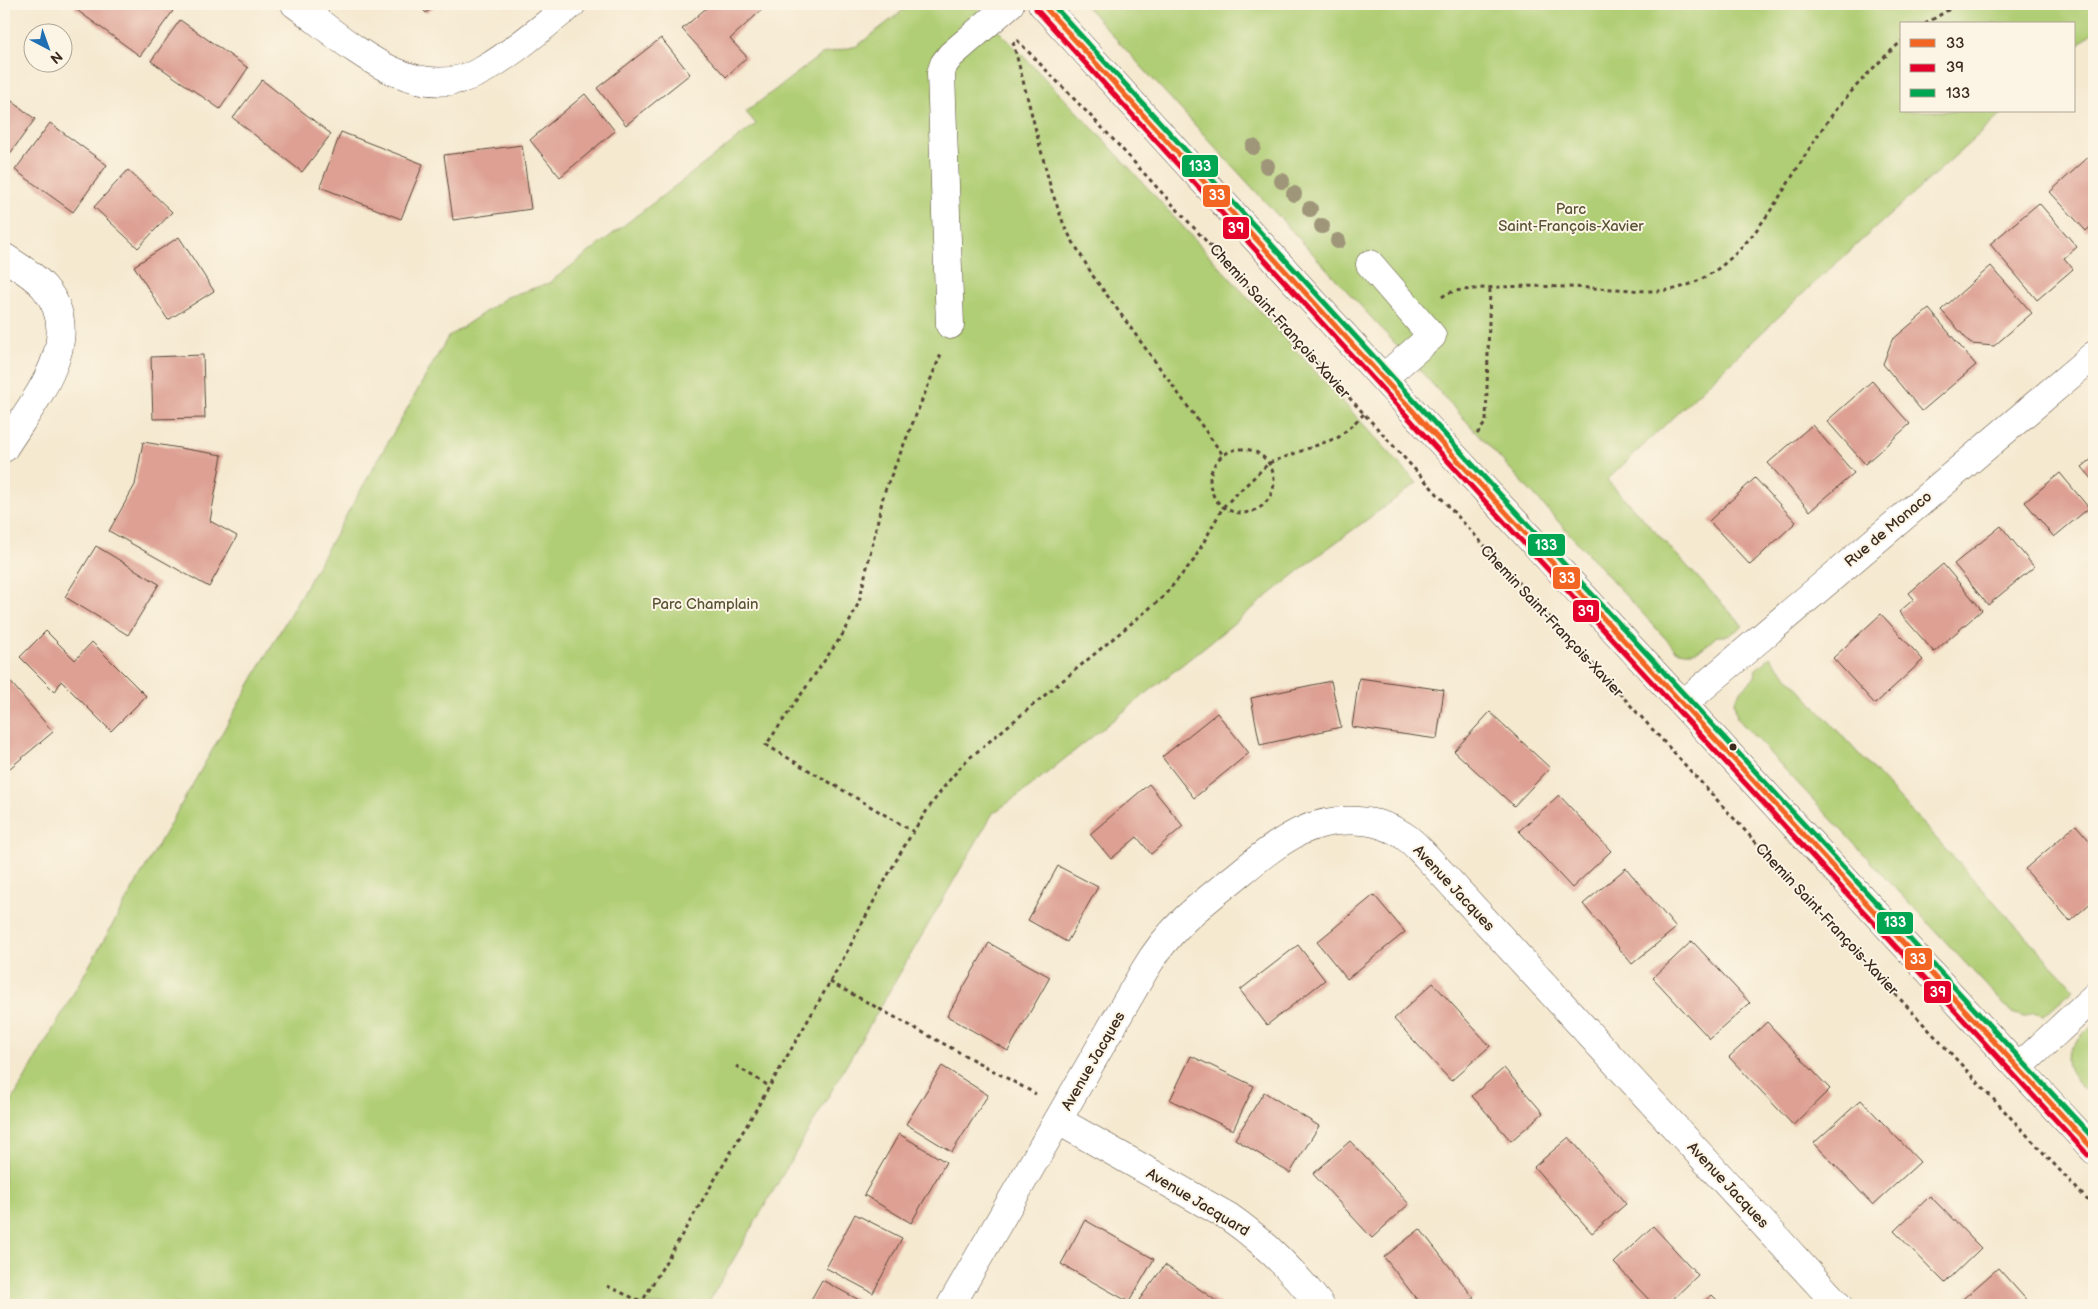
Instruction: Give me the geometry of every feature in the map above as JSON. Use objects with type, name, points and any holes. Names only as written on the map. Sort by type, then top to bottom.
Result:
[{"type":"street","points":[[295,4],[377,63],[412,79],[431,82],[467,77],[482,71],[501,59],[572,4]]},
{"type":"street","points":[[950,325],[941,73],[944,64],[952,55],[1010,4]]},
{"type":"street","points":[[1042,4],[1383,378],[2094,1150]]},
{"type":"street","points":[[4,257],[44,287],[56,309],[61,333],[54,368],[4,448]]},
{"type":"street","points":[[1370,264],[1432,336],[1383,378]]},
{"type":"street","name":"Rue de Monaco","points":[[1683,704],[2094,355]]},
{"type":"street","name":"Avenue Jacques","points":[[951,1305],[1052,1110],[1156,951],[1180,922],[1249,866],[1302,831],[1336,822],[1375,823],[1406,838],[1426,856],[1838,1305]]},
{"type":"street","points":[[2019,1067],[2094,997]]},
{"type":"street","name":"Avenue Jacquard","points":[[1052,1110],[1229,1217],[1252,1233],[1272,1250],[1320,1305]]},
{"type":"path","points":[[1928,22],[1958,4]]},
{"type":"path","name":"Chemin Saint-François-Xavier","points":[[1223,455],[1093,276],[1065,228],[1051,189],[1011,34],[1117,143],[1833,926],[2094,1207]]},
{"type":"path","points":[[1448,292],[1490,287],[1615,289],[1655,292],[1682,287],[1709,274],[1734,254],[1760,225],[1836,110],[1878,62],[1900,43]]},
{"type":"path","points":[[1474,437],[1486,422],[1490,287]]},
{"type":"path","points":[[914,832],[766,745],[845,631],[859,602],[884,493],[921,398],[944,347],[950,325]]},
{"type":"path","points":[[607,1286],[641,1304],[830,982],[914,832],[937,796],[967,760],[1163,597],[1194,560],[1222,507],[1269,463],[1339,437],[1364,414]]},
{"type":"path","points":[[1236,449],[1249,449],[1260,454],[1269,463],[1274,482],[1271,494],[1264,505],[1253,511],[1240,514],[1222,507],[1211,492],[1212,468],[1223,455],[1236,449]]},
{"type":"path","points":[[830,982],[1052,1110]]},
{"type":"path","points":[[736,1066],[769,1086]]},
{"type":"green space","name":"Parc Champlain","points":[[911,4],[973,4],[1102,138],[1417,483],[1324,551],[1022,793],[993,813],[707,1305],[4,1305],[4,1115],[448,337],[507,297],[549,283],[756,124],[746,112],[822,54],[857,46]]},
{"type":"green space","name":"Parc Saint-François-Xavier","points":[[1084,4],[2094,4],[2094,31],[2076,47],[2076,22],[1900,22],[1900,112],[2004,112],[1812,285],[1607,480],[1743,626],[1728,636],[1717,636],[1703,648],[1694,652],[1676,650]]},
{"type":"green space","points":[[1770,657],[2074,989],[2044,1015],[2034,1012],[2024,1017],[2012,1013],[1737,718],[1734,702],[1740,692],[1754,678],[1755,670]]},
{"type":"green space","points":[[2094,1023],[2094,1100],[2074,1077],[2067,1061],[2073,1045]]},
{"type":"building","points":[[78,4],[163,4],[173,11],[140,56],[74,8]]},
{"type":"building","points":[[418,4],[438,4],[426,13]]},
{"type":"building","points":[[711,4],[767,5],[730,39],[747,57],[726,77],[682,29]]},
{"type":"building","points":[[180,20],[248,68],[220,109],[151,61]]},
{"type":"building","points":[[661,38],[690,74],[626,125],[597,88]]},
{"type":"building","points":[[262,80],[331,134],[302,172],[233,118]]},
{"type":"building","points":[[585,94],[615,131],[560,177],[530,140]]},
{"type":"building","points":[[4,95],[35,119],[4,162]]},
{"type":"building","points":[[50,123],[107,165],[73,212],[15,170]]},
{"type":"building","points":[[341,132],[423,164],[401,219],[320,187]]},
{"type":"building","points":[[522,145],[531,209],[453,220],[444,155]]},
{"type":"building","points":[[2094,152],[2094,223],[2086,231],[2050,192]]},
{"type":"building","points":[[128,170],[172,212],[138,248],[94,207]]},
{"type":"building","points":[[2039,203],[2077,247],[2064,258],[2073,269],[2037,300],[1990,244]]},
{"type":"building","points":[[179,237],[214,291],[168,320],[134,266]]},
{"type":"building","points":[[1991,266],[2032,313],[1994,346],[1971,344],[1941,310]]},
{"type":"building","points":[[1929,309],[1976,365],[1922,411],[1883,364],[1892,340]]},
{"type":"building","points":[[203,355],[205,418],[153,419],[151,357]]},
{"type":"building","points":[[1872,381],[1910,424],[1865,464],[1827,421]]},
{"type":"building","points":[[1812,425],[1854,473],[1810,511],[1768,463]]},
{"type":"building","points":[[143,442],[222,455],[210,521],[237,536],[209,587],[109,531],[135,485]]},
{"type":"building","points":[[2094,457],[2094,481],[2082,467]]},
{"type":"building","points":[[2060,473],[2089,508],[2054,537],[2025,502]]},
{"type":"building","points":[[1755,478],[1796,522],[1750,565],[1709,521]]},
{"type":"building","points":[[2001,526],[2034,567],[1988,605],[1954,564]]},
{"type":"building","points":[[96,546],[159,584],[128,635],[65,597]]},
{"type":"building","points":[[1943,564],[1982,610],[1934,652],[1899,612],[1914,599],[1909,593]]},
{"type":"building","points":[[1881,614],[1923,660],[1875,704],[1833,658]]},
{"type":"building","points":[[46,631],[75,660],[92,642],[146,696],[111,731],[61,681],[55,692],[20,657]]},
{"type":"building","points":[[1359,678],[1444,690],[1437,739],[1352,727]]},
{"type":"building","points":[[8,679],[53,732],[4,773],[4,682]]},
{"type":"building","points":[[1331,681],[1341,727],[1260,745],[1251,698]]},
{"type":"building","points":[[1490,712],[1550,768],[1514,806],[1454,751]]},
{"type":"building","points":[[1217,713],[1249,753],[1194,798],[1162,757]]},
{"type":"building","points":[[1149,784],[1183,826],[1151,854],[1137,837],[1111,859],[1090,834]]},
{"type":"building","points":[[1559,795],[1611,851],[1572,888],[1519,831]]},
{"type":"building","points":[[2076,825],[2094,846],[2094,900],[2070,921],[2025,869]]},
{"type":"building","points":[[1058,866],[1098,887],[1067,942],[1028,920]]},
{"type":"building","points":[[1626,868],[1676,928],[1632,964],[1583,904]]},
{"type":"building","points":[[1374,895],[1405,932],[1347,979],[1317,942]]},
{"type":"building","points":[[1692,941],[1750,1003],[1710,1039],[1653,978]]},
{"type":"building","points":[[989,943],[1050,977],[1008,1051],[947,1016]]},
{"type":"building","points":[[1298,945],[1325,980],[1267,1025],[1240,990]]},
{"type":"building","points":[[1433,983],[1490,1046],[1451,1081],[1394,1019]]},
{"type":"building","points":[[1767,1022],[1830,1089],[1793,1125],[1729,1057]]},
{"type":"building","points":[[1191,1056],[1254,1086],[1233,1130],[1170,1100]]},
{"type":"building","points":[[942,1066],[988,1095],[952,1152],[906,1124]]},
{"type":"building","points":[[1504,1068],[1543,1113],[1511,1141],[1472,1096]]},
{"type":"building","points":[[1264,1092],[1319,1126],[1290,1173],[1235,1139]]},
{"type":"building","points":[[1861,1100],[1920,1162],[1873,1205],[1814,1143]]},
{"type":"building","points":[[899,1134],[946,1162],[911,1223],[864,1195]]},
{"type":"building","points":[[1569,1137],[1626,1204],[1592,1233],[1534,1167]]},
{"type":"building","points":[[1350,1141],[1409,1204],[1372,1238],[1313,1174]]},
{"type":"building","points":[[1930,1196],[1981,1248],[1945,1283],[1894,1231]]},
{"type":"building","points":[[855,1214],[902,1238],[873,1293],[826,1268]]},
{"type":"building","points":[[1085,1220],[1154,1259],[1129,1302],[1061,1264]]},
{"type":"building","points":[[1653,1226],[1698,1275],[1667,1305],[1654,1305],[1614,1263]]},
{"type":"building","points":[[1420,1229],[1474,1298],[1464,1305],[1421,1305],[1384,1257]]},
{"type":"building","points":[[1165,1265],[1222,1305],[1146,1305],[1139,1300]]},
{"type":"building","points":[[1998,1268],[2031,1305],[1956,1305]]},
{"type":"building","points":[[822,1280],[861,1301],[859,1305],[808,1305]]},
{"type":"building","points":[[1712,1295],[1722,1305],[1700,1305]]},
{"type":"transit line","name":"33","points":[[1042,4],[1453,455],[2094,1150]]},
{"type":"transit line","name":"133","points":[[1052,4],[1459,450],[2094,1139]]},
{"type":"transit line","name":"39","points":[[1036,9],[1447,460],[2088,1155]]}]
